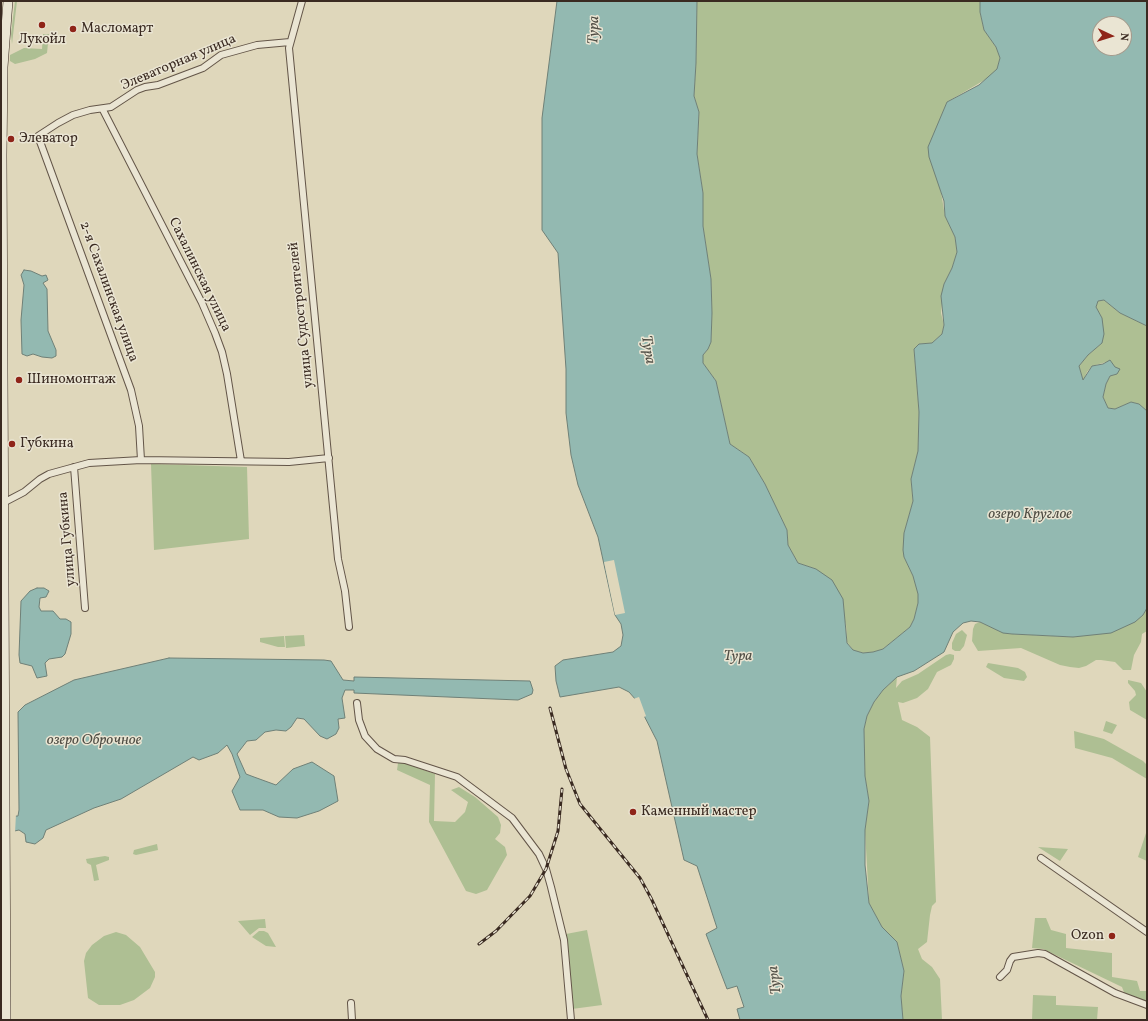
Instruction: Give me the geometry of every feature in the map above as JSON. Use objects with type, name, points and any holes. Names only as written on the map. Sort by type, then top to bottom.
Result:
[{"type":"main road","points":[[6,1020],[3,874],[6,846],[6,804],[3,503],[2,67],[8,1]]},
{"type":"street","name":"улица Судостроителей","points":[[302,1],[289,48],[338,559],[345,591],[349,628]]},
{"type":"street","name":"Элеваторная улица","points":[[38,136],[73,115],[90,110],[102,110],[111,107],[145,87],[158,85],[203,68],[221,55],[257,44],[290,42]]},
{"type":"street","name":"Сахалинская улица","points":[[102,110],[202,303],[215,333],[222,352],[227,374],[240,461]]},
{"type":"street","name":"2-я Сахалинская улица","points":[[38,136],[131,390],[139,426],[141,460]]},
{"type":"street","name":"улица Губкина","points":[[3,503],[24,492],[44,477],[74,468],[107,461],[289,462],[329,458]]},
{"type":"street","name":"улица Губкина","points":[[74,468],[85,608]]},
{"type":"street","points":[[357,703],[359,720],[366,736],[377,749],[394,759],[405,760],[457,777],[512,818],[538,854],[546,869],[564,940],[570,1020]]},
{"type":"street","points":[[1041,858],[1147,932]]},
{"type":"street","points":[[1000,977],[1007,970],[1013,957],[1038,953],[1044,954],[1115,993],[1147,1005]]},
{"type":"street","points":[[351,1003],[352,1020]]},
{"type":"green space","points":[[15,1],[17,1],[12,44],[11,34]]},
{"type":"green space","points":[[697,1],[980,1],[980,12],[984,30],[996,47],[1000,58],[997,69],[988,78],[947,102],[939,123],[940,186],[945,216],[955,237],[957,252],[952,268],[944,284],[941,313],[944,325],[942,334],[932,343],[919,344],[914,349],[919,412],[918,451],[911,479],[913,501],[904,533],[904,557],[913,576],[919,594],[918,603],[914,619],[910,627],[883,649],[873,652],[863,653],[853,650],[847,642],[846,624],[816,569],[798,563],[788,545],[787,530],[765,484],[749,457],[730,444],[716,381],[703,363],[703,355],[711,342],[712,313],[711,279],[703,226],[703,193],[697,154],[699,112],[694,96]]},
{"type":"green space","points":[[43,34],[49,34],[47,53],[35,59],[15,64],[10,61],[10,55],[24,48],[42,49]]},
{"type":"green space","points":[[1104,300],[1120,313],[1147,326],[1147,411],[1139,404],[1131,402],[1115,409],[1108,408],[1103,397],[1106,384],[1110,376],[1117,374],[1110,361],[1092,366],[1087,372],[1083,381],[1079,366],[1088,355],[1102,343],[1102,318],[1096,307],[1098,301]]},
{"type":"green space","points":[[151,464],[247,467],[249,539],[154,550]]},
{"type":"green space","points":[[1147,608],[1147,631],[1142,634],[1141,642],[1134,655],[1131,670],[1123,670],[1115,662],[1101,660],[1096,660],[1079,668],[1060,665],[1021,648],[978,651],[972,641],[975,624],[980,622],[995,629],[1012,634],[1073,637],[1085,635],[1143,615]]},
{"type":"green space","points":[[962,630],[967,635],[964,646],[960,651],[955,651],[952,649],[952,643],[956,634]]},
{"type":"green space","points":[[304,635],[305,646],[286,648],[285,636]]},
{"type":"green space","points":[[284,636],[285,647],[278,647],[260,642],[260,638]]},
{"type":"green space","points":[[946,655],[954,655],[951,665],[937,672],[928,689],[917,698],[903,703],[898,702],[902,720],[917,727],[930,737],[936,902],[932,906],[927,942],[918,949],[922,959],[932,967],[940,979],[942,1020],[903,1020],[901,996],[904,971],[897,942],[882,927],[869,903],[865,830],[869,801],[865,776],[864,729],[867,716],[874,702],[883,690],[897,677],[896,688],[902,681],[918,674]]},
{"type":"green space","points":[[988,663],[1018,668],[1025,672],[1027,677],[1024,681],[1004,678],[986,667]]},
{"type":"green space","points":[[1128,680],[1141,683],[1147,692],[1147,720],[1130,710],[1129,702],[1136,695],[1135,691],[1128,683]]},
{"type":"green space","points":[[1106,721],[1117,725],[1112,734],[1103,731]]},
{"type":"green space","points":[[1074,731],[1104,739],[1143,761],[1147,765],[1147,779],[1112,758],[1075,748]]},
{"type":"green space","points":[[398,763],[404,763],[435,774],[434,821],[455,822],[465,812],[468,802],[451,790],[459,787],[475,797],[498,817],[501,825],[500,833],[495,839],[505,847],[507,855],[487,890],[476,894],[466,891],[429,822],[430,785],[397,770]]},
{"type":"green space","points":[[1147,830],[1147,861],[1138,857]]},
{"type":"green space","points":[[157,844],[158,850],[136,855],[133,854],[134,850]]},
{"type":"green space","points":[[1038,847],[1068,849],[1060,861]]},
{"type":"green space","points":[[105,856],[109,857],[109,860],[96,865],[99,880],[94,881],[91,865],[87,863],[86,859]]},
{"type":"green space","points":[[1035,918],[1046,918],[1051,930],[1066,934],[1066,948],[1112,953],[1112,977],[1137,981],[1140,991],[1147,991],[1147,1002],[1125,995],[1122,987],[1043,949],[1032,948]]},
{"type":"green space","points":[[265,919],[266,928],[259,928],[250,935],[238,921]]},
{"type":"green space","points":[[587,930],[602,1005],[572,1009],[566,934]]},
{"type":"green space","points":[[259,931],[268,933],[276,947],[266,946],[252,937]]},
{"type":"green space","points":[[116,932],[126,935],[140,947],[155,972],[155,977],[150,988],[134,1000],[120,1005],[99,1005],[88,998],[84,961],[86,953],[92,945],[104,936]]},
{"type":"green space","points":[[1033,995],[1056,996],[1056,1005],[1098,1007],[1097,1020],[1032,1020]]},
{"type":"water","points":[[557,1],[697,1],[694,96],[699,112],[697,154],[703,193],[703,226],[711,279],[712,313],[711,342],[703,355],[703,363],[716,381],[730,444],[749,457],[765,484],[787,530],[788,545],[798,563],[816,569],[832,580],[843,599],[847,643],[853,650],[863,653],[883,649],[910,627],[914,619],[918,603],[918,594],[913,576],[904,557],[903,550],[904,533],[913,501],[911,479],[918,451],[919,412],[914,349],[919,344],[932,343],[942,334],[944,325],[941,296],[944,284],[952,268],[957,252],[955,237],[945,216],[944,201],[929,157],[928,147],[947,102],[979,85],[997,69],[1000,58],[996,47],[984,30],[980,12],[980,1],[1147,1],[1147,326],[1120,313],[1104,300],[1098,301],[1096,307],[1102,318],[1104,334],[1102,343],[1088,355],[1079,366],[1083,380],[1092,366],[1103,364],[1110,360],[1115,367],[1120,369],[1117,374],[1110,376],[1106,384],[1103,397],[1108,408],[1115,409],[1131,402],[1139,404],[1147,411],[1147,608],[1143,615],[1135,622],[1111,633],[1073,637],[1003,633],[980,622],[971,621],[963,623],[953,632],[944,652],[914,671],[897,677],[883,690],[874,702],[867,716],[864,729],[865,776],[869,801],[865,830],[865,865],[869,903],[882,927],[897,942],[904,971],[901,996],[903,1020],[740,1020],[737,1009],[744,1007],[737,986],[727,989],[706,934],[717,928],[697,866],[684,860],[657,741],[636,700],[629,692],[619,687],[560,697],[556,681],[555,666],[563,660],[613,652],[621,646],[623,635],[621,624],[615,615],[598,537],[578,485],[571,455],[566,413],[566,369],[558,253],[542,230],[542,118]]},
{"type":"water","points":[[24,270],[31,271],[42,276],[46,275],[48,280],[43,283],[47,289],[48,331],[56,350],[56,356],[52,358],[33,354],[27,356],[22,354],[21,320],[24,285],[21,275]]},
{"type":"water","points":[[37,588],[44,588],[49,591],[46,597],[40,598],[39,607],[41,611],[53,611],[60,619],[66,619],[71,622],[71,634],[65,654],[62,657],[49,659],[45,663],[47,676],[37,678],[32,666],[20,663],[19,655],[21,601],[30,591]]},
{"type":"water","name":"озеро Оброчное","points":[[169,658],[324,660],[331,661],[343,680],[354,681],[354,677],[530,681],[533,690],[532,694],[518,700],[354,693],[354,690],[345,690],[342,698],[345,718],[338,719],[339,728],[336,734],[327,739],[320,736],[304,719],[297,718],[291,727],[286,731],[276,730],[265,732],[256,740],[247,741],[237,754],[246,774],[276,785],[293,769],[312,762],[334,776],[338,801],[319,811],[297,818],[279,817],[263,810],[240,810],[232,791],[240,777],[232,754],[227,745],[218,753],[199,760],[193,757],[121,799],[94,808],[46,830],[43,838],[35,844],[26,842],[25,834],[19,830],[1,834],[1,817],[18,816],[19,810],[18,712],[25,705],[74,680]]},
{"type":"pier","points":[[614,560],[625,613],[615,615],[604,562]]},
{"type":"pier","points":[[639,697],[646,716],[642,718],[633,699]]},
{"type":"pier","points":[[16,814],[15,833],[1,836],[1,815]]},
{"type":"railway","points":[[550,708],[566,769],[580,804],[640,878],[651,898],[708,1020]]},
{"type":"railway","points":[[479,944],[496,931],[530,896],[546,869],[558,831],[562,789]]},
{"type":"place","name":"Лукойл","points":[[42,25]]},
{"type":"place","name":"Масломарт","points":[[73,29]]},
{"type":"place","name":"Элеватор","points":[[11,139]]},
{"type":"place","name":"Шиномонтаж","points":[[19,380]]},
{"type":"place","name":"Губкина","points":[[12,444]]},
{"type":"place","name":"Каменный мастер","points":[[633,812]]},
{"type":"place","name":"Ozon","points":[[1112,936]]},
{"type":"water label","name":"Тура","points":[[595,30]]},
{"type":"water label","name":"Тура","points":[[647,350]]},
{"type":"water label","name":"озеро Круглое","points":[[1030,515]]},
{"type":"water label","name":"Тура","points":[[738,657]]},
{"type":"water label","name":"Тура","points":[[776,980]]}]
